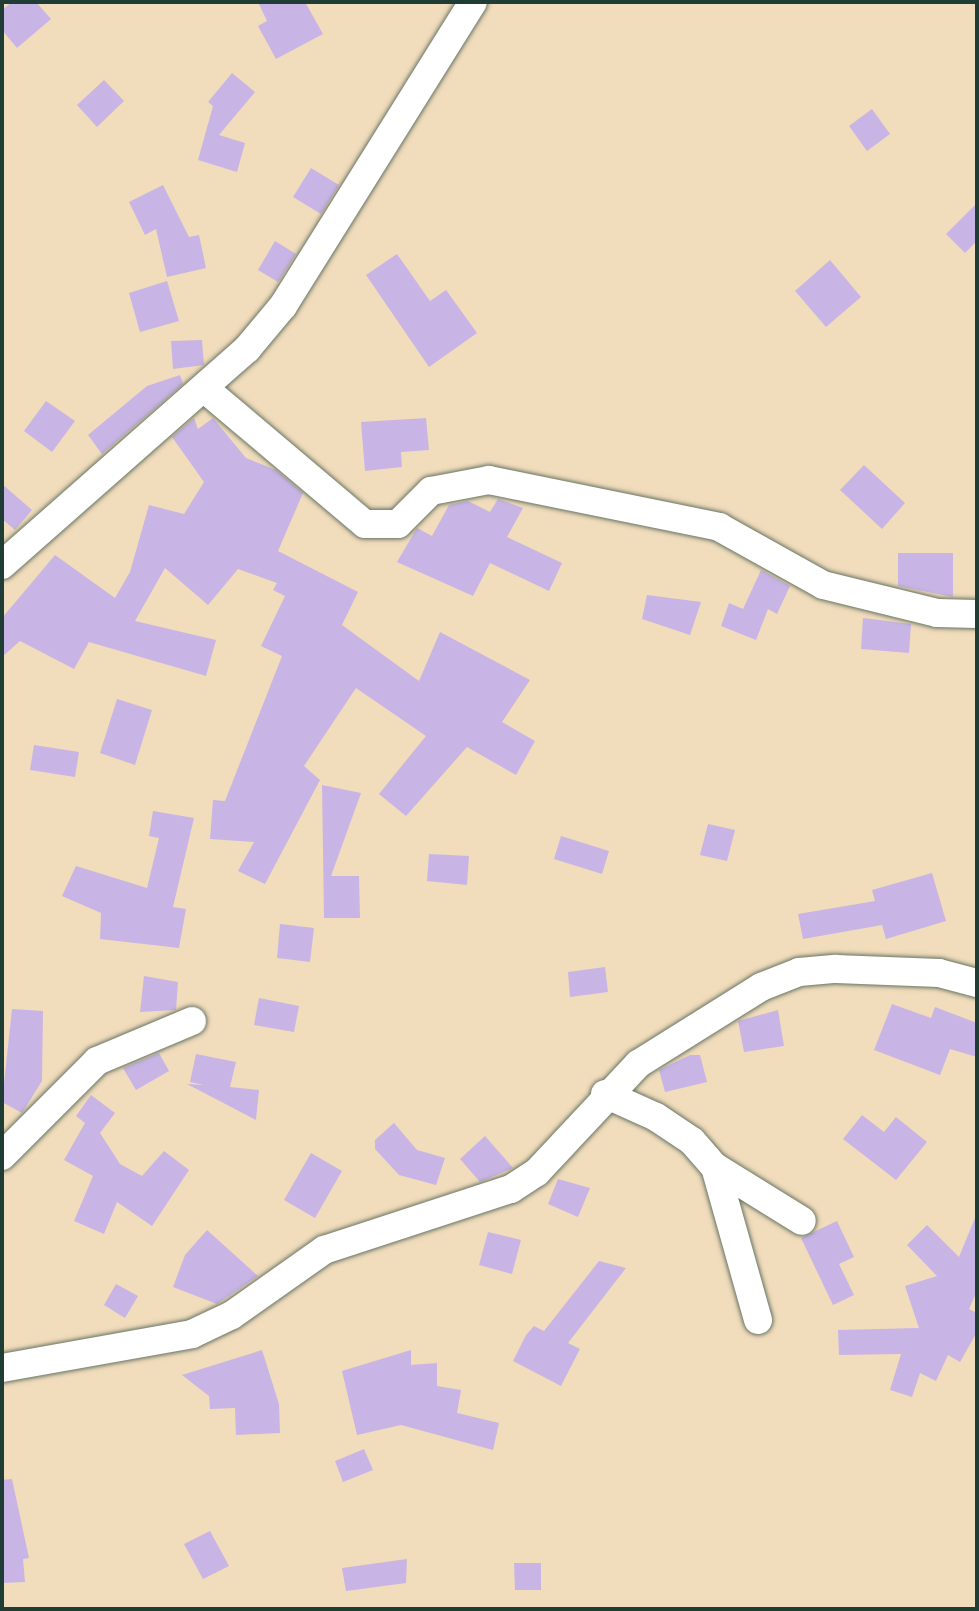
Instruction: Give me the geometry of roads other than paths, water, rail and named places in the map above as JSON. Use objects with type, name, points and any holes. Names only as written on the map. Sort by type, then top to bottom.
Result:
[{"type":"street","points":[[2,565],[205,389],[283,306],[473,2]]},
{"type":"street","points":[[205,389],[365,524],[398,524],[431,491],[489,480],[719,527],[823,585],[937,613],[977,614]]},
{"type":"street","points":[[2,1368],[192,1334],[232,1315],[324,1250],[477,1205],[537,1172],[606,1094],[676,1035],[799,972],[939,973],[977,983]]},
{"type":"street","points":[[2,1156],[97,1061],[192,1021]]},
{"type":"street","points":[[606,1094],[664,1123],[715,1167],[802,1222]]},
{"type":"street","points":[[715,1167],[758,1320]]}]
